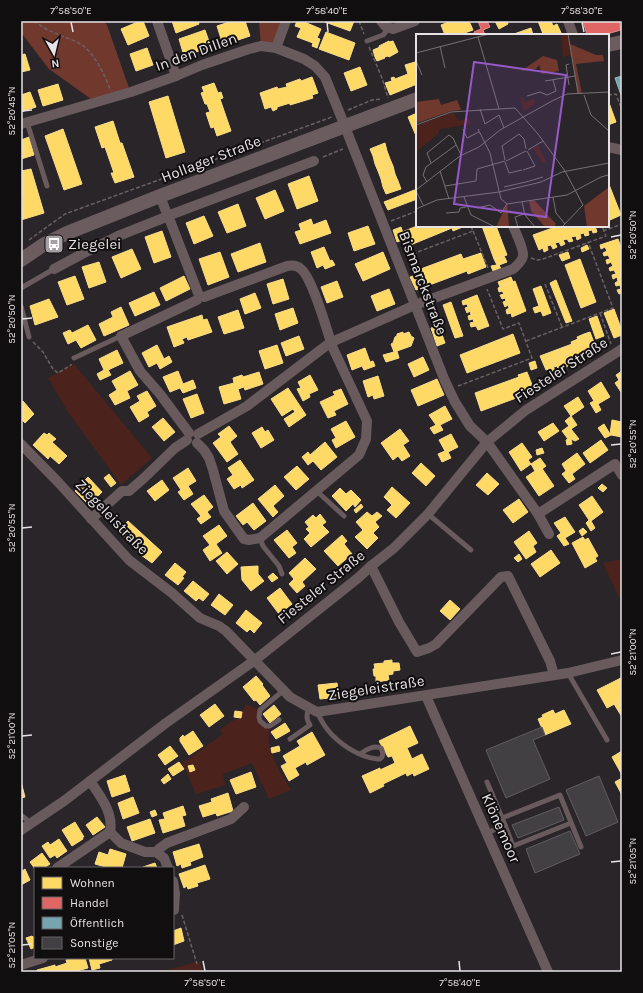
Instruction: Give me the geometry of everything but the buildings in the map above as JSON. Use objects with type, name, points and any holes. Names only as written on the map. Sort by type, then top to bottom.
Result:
[{"type":"main road","points":[[609,46],[622,42]]},
{"type":"main road","name":"Hollager Straße","points":[[21,260],[43,244],[67,233],[343,120],[416,100]]},
{"type":"street","points":[[157,21],[176,76]]},
{"type":"street","points":[[276,48],[286,21]]},
{"type":"street","points":[[381,21],[385,26],[393,29],[416,21]]},
{"type":"street","points":[[568,21],[573,34]]},
{"type":"street","name":"In den Dillen","points":[[24,123],[132,92],[202,65],[261,46],[276,48],[304,59],[315,66],[325,77],[343,120]]},
{"type":"street","name":"Bismarckstraße","points":[[343,120],[444,381],[470,426],[487,442],[538,514],[549,534]]},
{"type":"street","points":[[609,147],[622,150]]},
{"type":"street","points":[[54,269],[118,236],[314,161]]},
{"type":"street","points":[[160,196],[199,297]]},
{"type":"street","points":[[91,519],[122,491],[129,491],[175,448],[247,406],[331,343],[415,305],[513,269],[523,256],[523,251],[513,227]]},
{"type":"street","points":[[294,265],[302,269],[312,288],[331,343],[367,421],[366,439],[359,455],[260,538],[250,540],[244,539],[224,511],[209,458],[160,394],[140,371],[121,336],[199,297],[287,266],[294,265]]},
{"type":"street","name":"Fiesteler Straße","points":[[21,830],[64,801],[166,723],[255,660],[358,578],[394,548],[428,514],[487,442],[526,410],[618,351]]},
{"type":"street","name":"Ziegeleistraße","points":[[21,444],[59,483],[129,560],[172,593],[200,618],[219,626],[226,631],[290,697],[313,710],[426,696],[568,673],[622,660]]},
{"type":"street","points":[[538,514],[615,464],[622,475]]},
{"type":"street","points":[[371,566],[399,622],[417,652],[436,644],[501,577],[508,576],[550,661],[554,675]]},
{"type":"street","name":"Klönemoor","points":[[426,696],[548,972]]},
{"type":"street","points":[[58,867],[110,832],[111,826],[108,812],[90,781]]},
{"type":"street","points":[[156,852],[167,843],[231,819],[244,807]]},
{"type":"street","points":[[110,832],[121,843],[145,852],[156,852],[164,858],[168,867]]},
{"type":"street","points":[[174,888],[178,912]]},
{"type":"street","points":[[21,965],[41,959]]},
{"type":"lane","points":[[367,41],[383,35],[389,28]]},
{"type":"lane","points":[[24,123],[47,186]]},
{"type":"lane","points":[[21,288],[54,269]]},
{"type":"lane","points":[[21,306],[29,337]]},
{"type":"lane","points":[[74,358],[121,336]]},
{"type":"lane","points":[[317,490],[344,516]]},
{"type":"lane","points":[[428,514],[471,550]]},
{"type":"lane","points":[[260,538],[263,546],[279,566],[282,574]]},
{"type":"lane","points":[[568,673],[607,740]]},
{"type":"lane","points":[[279,720],[270,726],[263,724],[259,717],[260,710],[284,690]]},
{"type":"lane","points":[[290,739],[310,725],[306,714],[313,710],[333,736],[345,746],[360,754]]},
{"type":"lane","points":[[487,782],[513,846],[571,823]]},
{"type":"lane","points":[[502,818],[560,795],[581,847]]},
{"type":"lane","points":[[21,815],[32,823]]},
{"type":"lane","points":[[487,833],[505,825]]},
{"type":"path","points":[[34,21],[52,32],[82,46],[91,55],[104,73],[114,97]]},
{"type":"path","points":[[27,241],[65,214],[328,119],[343,120],[372,100],[389,100],[382,78],[359,21]]},
{"type":"path","points":[[609,95],[616,94],[622,110]]},
{"type":"path","points":[[384,224],[416,211]]},
{"type":"path","points":[[603,230],[622,224]]},
{"type":"path","points":[[449,390],[532,358],[519,323],[503,330],[472,227]]},
{"type":"path","points":[[523,251],[533,259],[543,259],[606,236],[602,227]]},
{"type":"path","points":[[397,260],[473,231]]},
{"type":"path","points":[[526,341],[613,308],[588,242]]},
{"type":"path","points":[[545,284],[562,327]]},
{"type":"path","points":[[600,313],[618,351]]},
{"type":"path","points":[[29,337],[43,352],[58,373],[71,365],[74,358]]},
{"type":"path","points":[[178,912],[197,964]]},
{"type":"shaded area","points":[[21,21],[103,21],[107,25],[129,88],[91,99],[49,69],[21,34]]},
{"type":"shaded area","points":[[259,21],[286,21],[276,48],[261,46]]},
{"type":"shaded area","points":[[74,364],[152,458],[121,485],[68,412],[48,378]]},
{"type":"shaded area","points":[[622,559],[622,604],[603,563]]},
{"type":"shaded area","points":[[246,704],[260,710],[259,717],[270,726],[269,743],[271,751],[274,760],[291,790],[269,799],[252,763],[223,774],[225,785],[196,794],[182,762],[190,758],[223,734],[220,730],[232,721],[241,718]]},
{"type":"shaded area","points":[[200,961],[203,972],[164,971]]},
{"type":"place","name":"Ziegelei","points":[[54,244]]}]
